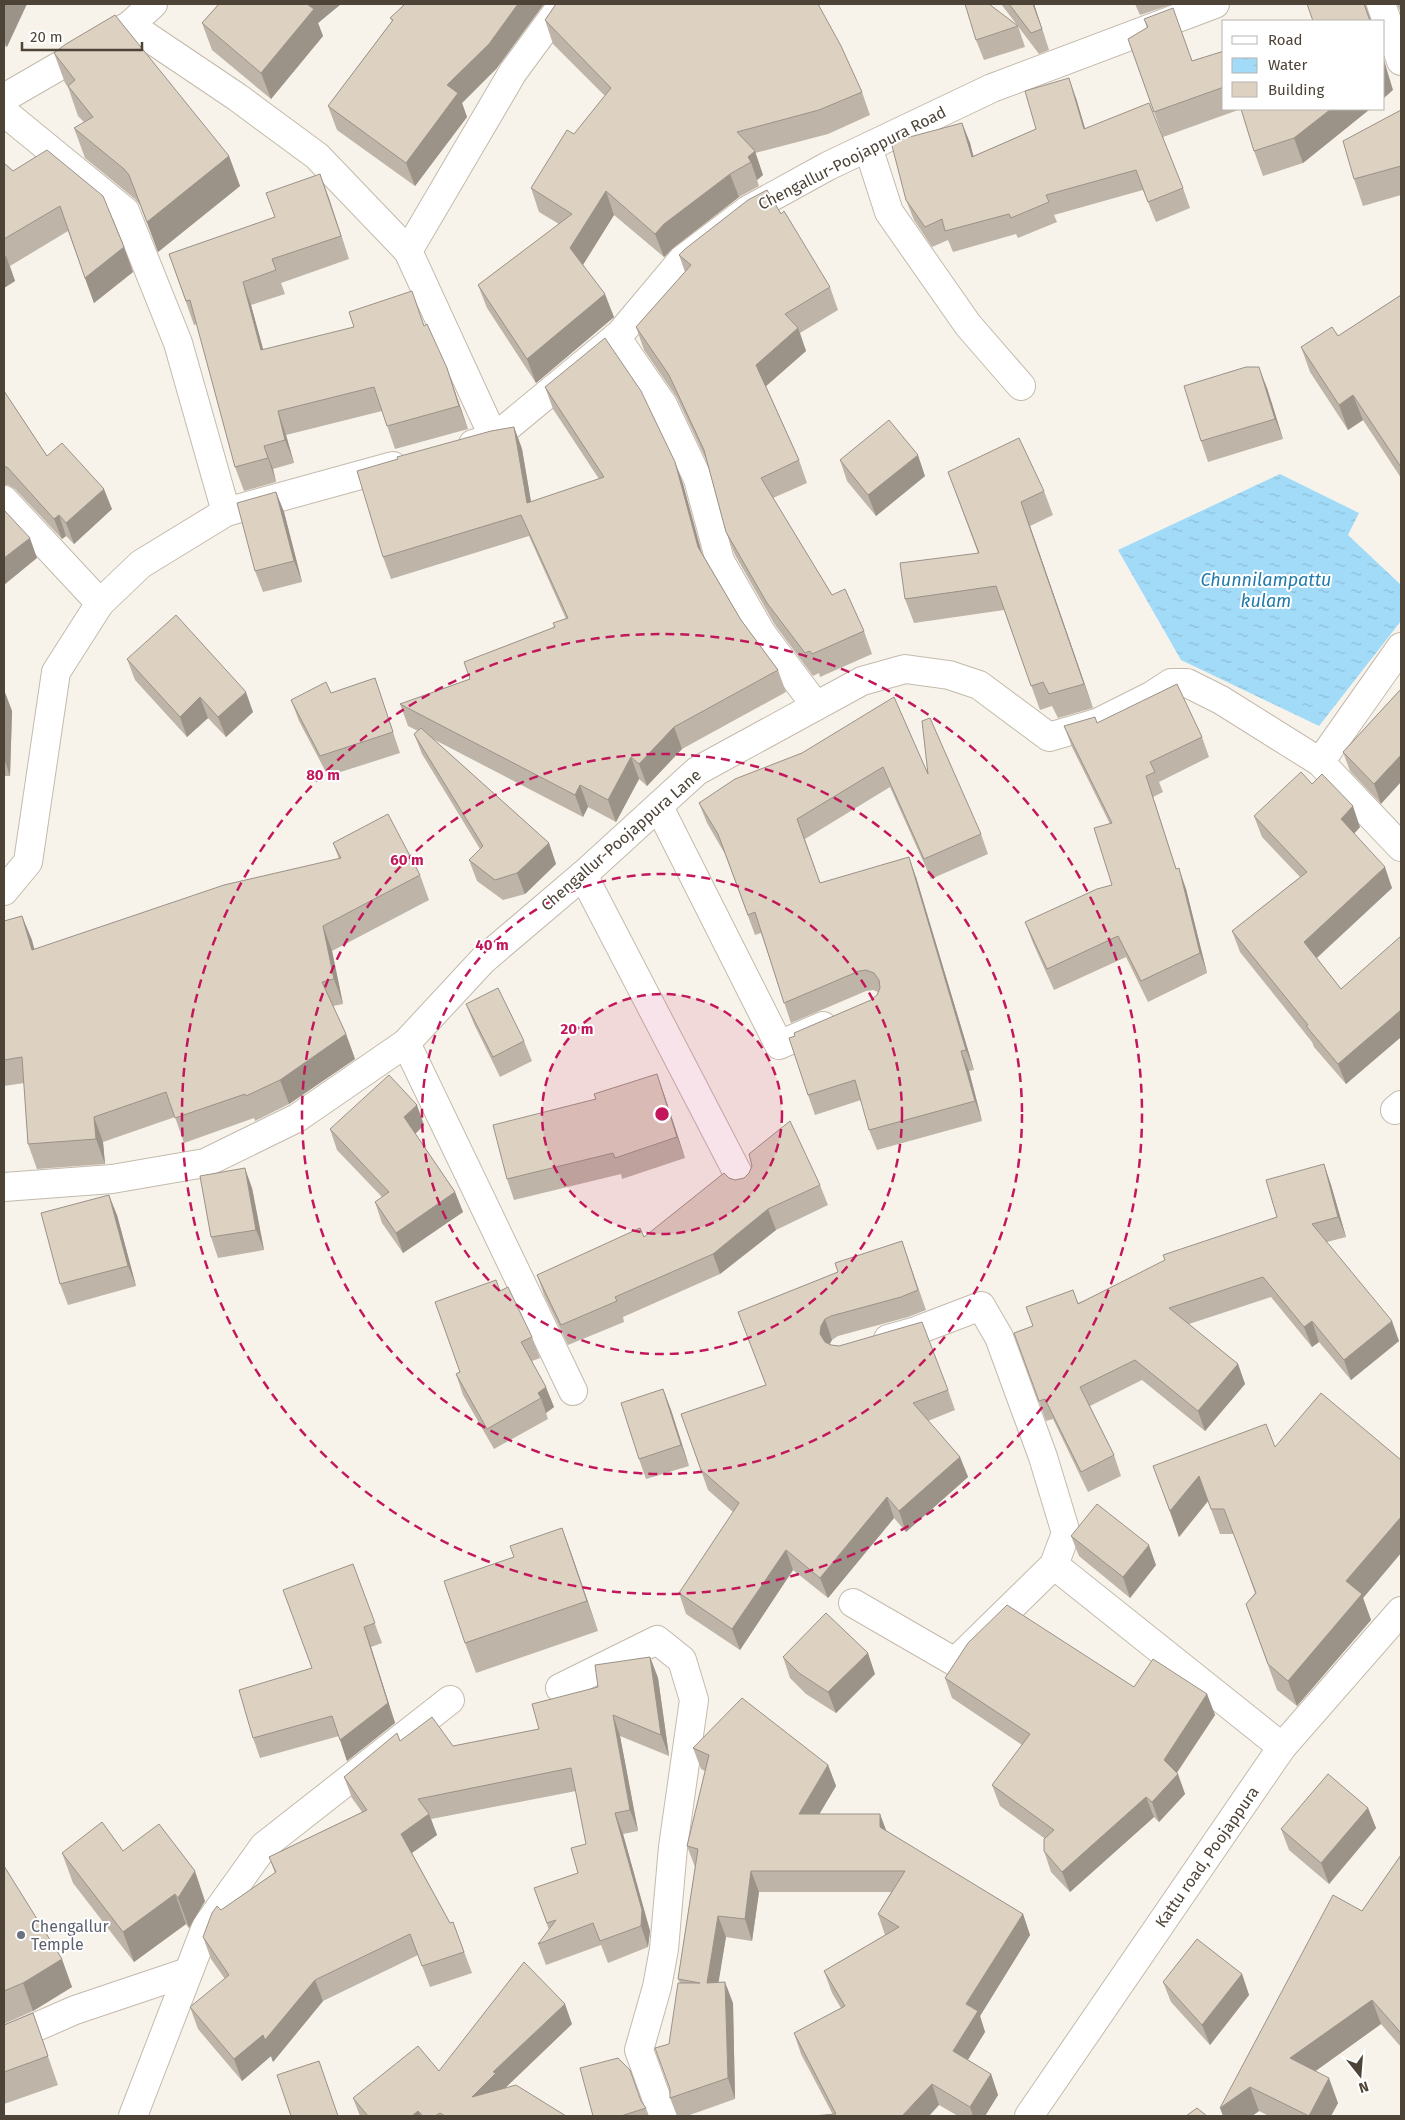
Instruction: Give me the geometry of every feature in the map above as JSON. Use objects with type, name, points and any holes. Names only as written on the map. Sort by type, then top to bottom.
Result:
[{"type":"street","points":[[4,98],[130,26],[153,4]]},
{"type":"street","points":[[408,251],[513,72],[563,4]]},
{"type":"street","name":"Chengallur-Poojappura Road","points":[[449,450],[494,438],[616,337],[682,260],[748,210],[828,166],[992,88],[1215,4]]},
{"type":"street","points":[[1381,4],[1401,62]]},
{"type":"street","points":[[130,26],[237,97],[317,156],[408,251],[494,438]]},
{"type":"street","points":[[4,112],[125,211],[178,343],[226,512]]},
{"type":"street","points":[[868,147],[889,212],[968,325],[1021,386]]},
{"type":"street","points":[[616,337],[663,406],[698,479],[720,561],[762,634],[816,706]]},
{"type":"street","points":[[4,891],[28,862],[56,672],[100,603],[141,564],[226,512],[412,461]]},
{"type":"street","points":[[4,500],[100,603]]},
{"type":"street","points":[[1401,647],[1320,762],[1401,847]]},
{"type":"street","name":"Chengallur-Poojappura Lane","points":[[4,1187],[112,1180],[205,1164],[297,1118],[406,1043],[484,960],[583,875],[697,772],[862,681],[905,668],[949,674],[979,685],[1049,737],[1097,723],[1151,696],[1171,683],[1187,683],[1221,700],[1320,762]]},
{"type":"street","points":[[659,807],[779,1045],[847,1016]]},
{"type":"street","points":[[583,875],[744,1185]]},
{"type":"street","points":[[406,1043],[573,1392]]},
{"type":"street","points":[[853,1602],[955,1662],[1054,1566],[1066,1533],[1043,1456],[1002,1346],[981,1306],[913,1332],[860,1346]]},
{"type":"street","points":[[1054,1566],[1282,1747]]},
{"type":"street","name":"Kattu road, Poojappura","points":[[1029,2116],[1282,1747],[1401,1610]]},
{"type":"street","points":[[560,1688],[657,1640],[682,1660],[694,1700],[673,1847],[664,1949],[657,1987],[639,2050],[663,2116]]},
{"type":"street","points":[[133,2116],[206,1927],[264,1846],[450,1700]]},
{"type":"street","points":[[4,2041],[75,2010],[188,1972]]},
{"type":"water","name":"Chunnilampattu kulam","points":[[1280,474],[1359,513],[1348,535],[1401,585],[1401,621],[1319,726],[1181,660],[1118,550]]},
{"type":"building","points":[[219,4],[307,4],[314,9],[261,73],[202,23]]},
{"type":"building","points":[[405,4],[518,4],[489,44],[447,85],[458,93],[406,163],[328,106],[393,20],[390,18]]},
{"type":"building","points":[[556,4],[818,4],[841,46],[862,92],[819,110],[737,132],[755,151],[748,157],[751,162],[730,174],[664,224],[655,234],[606,191],[570,248],[605,294],[527,359],[478,285],[572,214],[531,188],[567,130],[574,134],[611,88],[545,20]]},
{"type":"building","points":[[965,4],[989,4],[1018,26],[976,40]]},
{"type":"building","points":[[1009,4],[1033,4],[1042,29],[1031,33]]},
{"type":"building","points":[[1307,4],[1364,4],[1370,20],[1313,20]]},
{"type":"building","points":[[1173,8],[1192,61],[1222,52],[1222,88],[1154,112],[1128,39],[1148,27],[1144,19]]},
{"type":"building","points":[[115,15],[229,156],[147,222],[129,175],[74,128],[93,117],[68,86],[75,80],[54,53]]},
{"type":"building","points":[[1069,78],[1084,129],[1149,103],[1183,188],[1148,202],[1136,170],[1046,195],[1049,202],[1011,218],[1009,214],[945,231],[942,219],[925,227],[906,200],[891,142],[962,123],[972,157],[1036,129],[1025,91]]},
{"type":"building","points":[[1241,110],[1330,110],[1294,138],[1254,151]]},
{"type":"building","points":[[1401,110],[1401,166],[1354,179],[1343,141]]},
{"type":"building","points":[[47,150],[103,196],[124,247],[85,278],[60,206],[4,239],[4,163],[13,171]]},
{"type":"building","points":[[320,174],[341,236],[272,259],[276,270],[243,282],[261,350],[354,327],[349,312],[412,291],[424,326],[427,324],[447,368],[459,406],[387,426],[374,387],[278,411],[285,440],[264,446],[268,458],[235,467],[190,300],[186,301],[169,254],[275,217],[266,193]]},
{"type":"building","points":[[767,190],[781,214],[784,211],[830,287],[785,314],[798,328],[756,365],[799,460],[761,478],[832,595],[845,589],[864,631],[812,654],[810,651],[805,653],[767,603],[726,532],[704,450],[669,375],[636,327],[691,265],[679,255],[748,200]]},
{"type":"building","points":[[1401,295],[1401,467],[1353,395],[1339,405],[1301,347],[1332,327],[1338,336]]},
{"type":"building","points":[[605,338],[641,391],[675,462],[698,547],[741,620],[778,670],[674,727],[639,764],[631,757],[608,800],[580,785],[575,795],[400,704],[470,679],[464,662],[555,627],[553,623],[568,618],[521,515],[383,557],[357,471],[398,459],[397,457],[491,431],[514,427],[527,503],[604,477],[545,387]]},
{"type":"building","points":[[1246,367],[1259,367],[1275,419],[1201,441],[1184,386]]},
{"type":"building","points":[[4,391],[47,456],[62,443],[104,489],[66,523],[59,515],[54,519],[8,468],[4,466]]},
{"type":"building","points":[[889,420],[918,455],[868,495],[840,460]]},
{"type":"building","points":[[1019,438],[1044,491],[1021,502],[1084,684],[1049,694],[1043,682],[1031,686],[996,586],[905,599],[900,563],[979,553],[948,472]]},
{"type":"building","points":[[276,492],[294,561],[255,571],[237,503]]},
{"type":"building","points":[[4,510],[30,538],[4,558]]},
{"type":"building","points":[[176,615],[246,692],[218,717],[200,697],[180,717],[127,659]]},
{"type":"building","points":[[375,678],[393,732],[320,756],[291,700],[326,682],[331,693]]},
{"type":"building","points":[[1177,684],[1202,737],[1150,762],[1155,772],[1146,776],[1176,869],[1179,868],[1200,953],[1141,981],[1118,936],[1047,969],[1025,922],[1097,889],[1112,885],[1094,828],[1112,823],[1064,726],[1095,717],[1097,723]]},
{"type":"building","points":[[1401,689],[1401,755],[1374,784],[1343,752]]},
{"type":"building","points":[[894,697],[928,774],[922,721],[930,718],[981,834],[924,859],[883,767],[797,819],[820,883],[909,857],[966,1050],[961,1051],[975,1101],[869,1130],[855,1080],[808,1095],[789,1038],[795,1036],[794,1033],[871,1000],[877,995],[880,988],[879,980],[874,973],[866,970],[859,971],[784,1003],[755,912],[748,915],[718,834],[699,803],[735,779],[802,753]]},
{"type":"building","points":[[421,728],[549,843],[517,873],[495,880],[469,860],[483,846],[414,734]]},
{"type":"building","points":[[1301,772],[1312,784],[1322,774],[1353,806],[1341,819],[1385,867],[1304,942],[1341,989],[1401,936],[1401,1010],[1338,1064],[1232,931],[1307,872],[1254,816]]},
{"type":"building","points":[[388,814],[420,875],[323,926],[334,979],[322,982],[346,1034],[280,1080],[246,1096],[245,1094],[175,1118],[166,1092],[94,1117],[96,1139],[28,1144],[22,1057],[4,1060],[4,921],[22,916],[32,950],[224,885],[341,858],[333,843]]},
{"type":"building","points":[[498,988],[524,1041],[493,1057],[466,1004]]},
{"type":"building","points":[[657,1074],[677,1137],[615,1158],[613,1153],[507,1179],[493,1125],[596,1099],[594,1094]]},
{"type":"building","points":[[389,1075],[417,1105],[404,1117],[455,1192],[396,1233],[375,1202],[389,1192],[330,1129]]},
{"type":"building","points":[[790,1121],[820,1185],[768,1209],[713,1254],[615,1297],[617,1301],[561,1325],[537,1275],[640,1228],[644,1237],[724,1173],[729,1178],[735,1180],[744,1178],[752,1166],[749,1154]]},
{"type":"building","points":[[1324,1164],[1338,1217],[1312,1224],[1392,1321],[1344,1360],[1312,1321],[1304,1327],[1263,1277],[1169,1308],[1238,1364],[1198,1411],[1135,1360],[1080,1387],[1114,1455],[1081,1472],[1045,1399],[1039,1401],[1014,1333],[1033,1326],[1026,1307],[1073,1290],[1078,1304],[1165,1260],[1163,1255],[1277,1217],[1266,1180]]},
{"type":"building","points":[[245,1168],[256,1230],[211,1237],[200,1176]]},
{"type":"building","points":[[109,1195],[128,1266],[60,1284],[41,1213]]},
{"type":"building","points":[[902,1241],[918,1290],[901,1297],[831,1316],[825,1319],[821,1326],[820,1334],[825,1342],[839,1346],[922,1322],[948,1390],[913,1403],[960,1457],[899,1511],[887,1497],[820,1578],[786,1550],[732,1629],[679,1593],[739,1503],[701,1470],[681,1414],[766,1385],[738,1312],[838,1272],[835,1263]]},
{"type":"building","points":[[496,1280],[500,1291],[508,1287],[532,1337],[521,1342],[546,1387],[538,1393],[541,1398],[487,1429],[456,1374],[460,1372],[435,1302]]},
{"type":"building","points":[[663,1389],[681,1445],[639,1459],[621,1403]]},
{"type":"building","points":[[1321,1393],[1401,1460],[1401,1517],[1346,1581],[1362,1594],[1288,1681],[1268,1664],[1246,1604],[1256,1593],[1224,1509],[1211,1509],[1199,1476],[1170,1511],[1153,1466],[1266,1424],[1275,1447]]},
{"type":"building","points":[[1097,1504],[1149,1545],[1123,1577],[1071,1536]]},
{"type":"building","points":[[562,1528],[587,1601],[465,1643],[444,1581],[514,1557],[510,1546]]},
{"type":"building","points":[[353,1564],[375,1623],[364,1627],[388,1703],[340,1740],[332,1716],[253,1738],[239,1690],[312,1668],[283,1590]]},
{"type":"building","points":[[1007,1605],[1134,1687],[1153,1659],[1207,1694],[1164,1760],[1178,1774],[1152,1802],[1146,1797],[1062,1872],[1044,1851],[1044,1839],[1054,1830],[992,1785],[1030,1734],[945,1678],[968,1643]]},
{"type":"building","points":[[826,1613],[868,1653],[828,1692],[799,1673],[783,1657]]},
{"type":"building","points":[[650,1657],[661,1735],[613,1715],[630,1810],[615,1813],[642,1910],[641,1926],[600,1941],[593,1923],[538,1944],[556,1920],[547,1923],[534,1888],[578,1873],[571,1848],[586,1844],[571,1768],[418,1799],[429,1814],[401,1834],[450,1923],[453,1922],[464,1952],[422,1966],[410,1934],[315,1980],[265,2040],[263,2035],[234,2059],[190,2007],[229,1975],[203,1937],[212,1913],[217,1906],[221,1910],[276,1872],[269,1857],[367,1810],[344,1777],[397,1733],[400,1741],[432,1717],[453,1746],[539,1729],[532,1704],[598,1687],[595,1665]]},
{"type":"building","points":[[742,1698],[828,1765],[799,1814],[880,1814],[880,1827],[1023,1914],[966,2004],[978,2011],[953,2051],[991,2074],[970,2107],[932,2084],[902,2116],[813,2116],[836,2114],[794,2033],[845,2006],[824,1971],[899,1927],[878,1914],[905,1871],[751,1871],[745,1919],[718,1916],[707,1983],[725,1982],[728,2078],[670,2098],[670,2089],[655,2048],[669,2044],[678,1983],[700,1983],[678,1979],[698,1849],[687,1846],[709,1755],[693,1748]]},
{"type":"building","points":[[1328,1774],[1368,1808],[1321,1863],[1281,1829]]},
{"type":"building","points":[[102,1822],[123,1851],[159,1824],[195,1871],[178,1898],[175,1894],[123,1932],[62,1853]]},
{"type":"building","points":[[1401,1855],[1401,2033],[1372,2000],[1290,2058],[1329,2078],[1309,2116],[1250,2087],[1220,2108],[1333,1895],[1362,1911]]},
{"type":"building","points":[[4,1866],[62,1959],[23,1983],[4,1991]]},
{"type":"building","points":[[1197,1939],[1242,1974],[1202,2025],[1163,1982]]},
{"type":"building","points":[[524,1962],[565,2004],[493,2072],[496,2073],[472,2097],[516,2085],[566,2116],[445,2116],[440,2113],[435,2116],[423,2116],[418,2111],[412,2116],[368,2116],[353,2098],[418,2046],[439,2071]]},
{"type":"building","points":[[33,2013],[48,2056],[4,2072],[4,2025]]},
{"type":"building","points":[[618,2058],[630,2070],[641,2101],[646,2108],[621,2116],[593,2116],[580,2068]]},
{"type":"building","points":[[319,2061],[338,2116],[291,2116],[277,2075]]},
{"type":"building","points":[[1197,2108],[1207,2116],[1186,2116]]},
{"type":"place","name":"Chengallur Temple","points":[[21,1935]]}]
